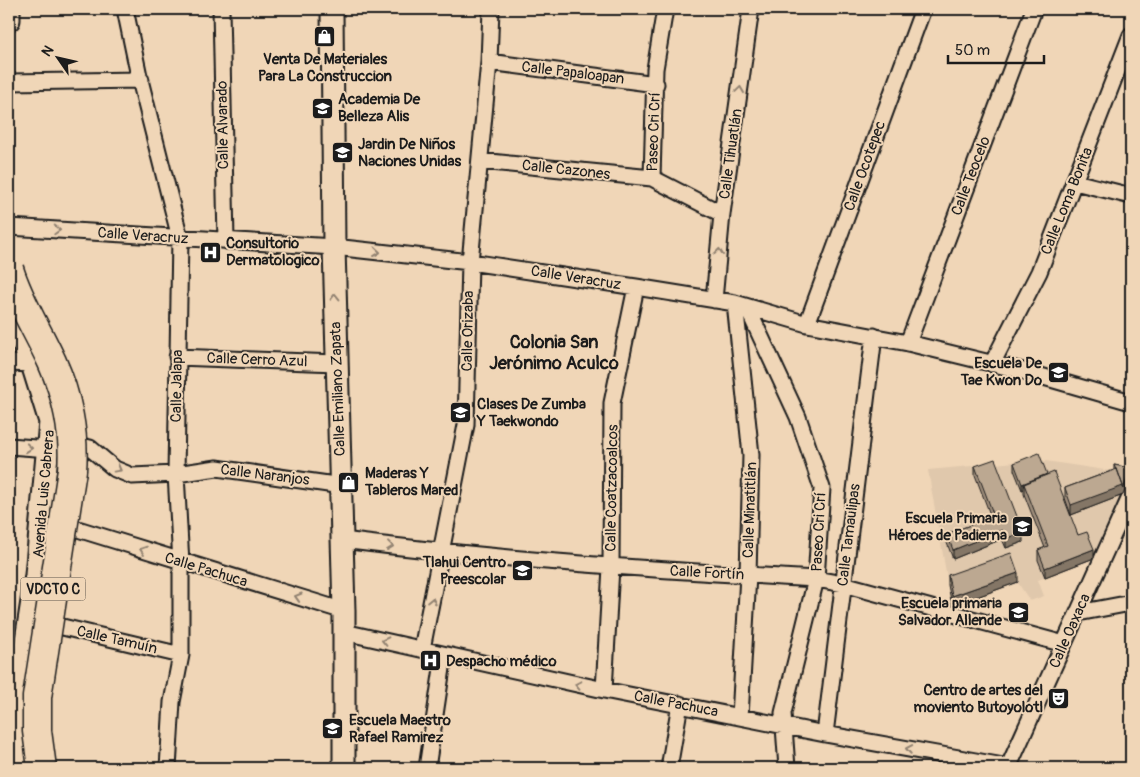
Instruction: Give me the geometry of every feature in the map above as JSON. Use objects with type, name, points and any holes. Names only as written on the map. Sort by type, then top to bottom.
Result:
[{"type":"highway","name":"VDCTO C","points":[[9,269],[15,288],[53,364],[62,391],[73,439],[72,470],[37,697],[37,731],[42,768]]},
{"type":"highway","name":"VDCTO C","points":[[14,312],[43,377],[58,422],[60,435],[59,475],[52,528],[23,697],[22,722],[29,768]]},
{"type":"main road","points":[[9,9],[9,20]]},
{"type":"main road","name":"Calle Emiliano Zapata","points":[[332,9],[334,247],[342,486],[344,768]]},
{"type":"main road","name":"Avenida Luis Cabrera","points":[[9,253],[14,312],[50,422],[49,450],[36,575],[15,712],[16,768]]},
{"type":"main road","points":[[14,312],[30,345],[54,414],[77,445]]},
{"type":"main road","name":"Avenida Luis Cabrera","points":[[14,312],[61,373],[75,424],[77,445],[68,526],[46,671],[43,720],[50,768]]},
{"type":"main road","points":[[22,665],[26,661],[33,659],[42,664],[46,671]]},
{"type":"street","name":"Calle Jalapa","points":[[125,9],[140,80],[180,238],[176,474],[181,563],[181,654],[172,702],[168,768]]},
{"type":"street","name":"Calle Alvarado","points":[[221,9],[226,241]]},
{"type":"street","name":"Calle Orizaba","points":[[422,649],[466,425],[470,262],[489,62],[491,9]]},
{"type":"street","name":"Paseo Cri Crí","points":[[665,9],[655,69],[652,178],[722,214]]},
{"type":"street","name":"Calle Tihuatlán","points":[[714,300],[722,214],[750,9]]},
{"type":"street","name":"Calle Ocotepec","points":[[807,324],[923,9]]},
{"type":"street","name":"Calle Teocelo","points":[[908,343],[1034,9]]},
{"type":"street","name":"Calle Loma Bonita","points":[[992,364],[1039,272],[1131,35]]},
{"type":"street","name":"Calle Papaloapan","points":[[489,62],[656,84]]},
{"type":"street","points":[[9,82],[140,80]]},
{"type":"street","name":"Calle Cazones","points":[[480,161],[652,178]]},
{"type":"street","points":[[1075,182],[1131,196]]},
{"type":"street","name":"Calle Veracruz","points":[[9,227],[334,247],[470,262],[636,287],[741,305],[807,324],[908,343],[1131,402]]},
{"type":"street","name":"Calle Coatzacoalcos","points":[[604,690],[611,567],[612,403],[636,287]]},
{"type":"street","name":"Paseo Cri Crí","points":[[741,305],[798,417],[822,488],[816,579],[783,713],[787,768]]},
{"type":"street","name":"Calle Minatitlán","points":[[740,717],[748,575],[751,455],[741,305]]},
{"type":"street","name":"Calle Tamaulipas","points":[[825,734],[874,336]]},
{"type":"street","name":"Calle Cerro Azul","points":[[177,357],[337,363]]},
{"type":"street","points":[[9,363],[32,364]]},
{"type":"street","points":[[9,446],[49,450],[77,445]]},
{"type":"street","name":"Calle Naranjos","points":[[77,445],[90,448],[115,469],[132,476],[176,474],[217,468],[342,486]]},
{"type":"street","name":"Calle Oaxaca","points":[[1008,767],[1131,495]]},
{"type":"street","name":"Calle Pachuca","points":[[68,526],[181,563],[344,622],[444,655],[604,690],[825,734],[1008,767]]},
{"type":"street","name":"Calle Fortín","points":[[342,540],[442,553],[611,567],[816,579],[843,584],[1064,644]]},
{"type":"street","points":[[1078,613],[1131,603]]},
{"type":"street","name":"Calle Tamuín","points":[[54,625],[181,654]]},
{"type":"street","points":[[427,768],[444,655]]},
{"type":"street","points":[[669,768],[680,704]]},
{"type":"shaded area","name":"Escuela Primaria Héroes de Padierna","points":[[1039,460],[1131,474],[1094,558],[1038,580],[1044,596],[1030,601],[1018,583],[952,606],[928,470]]},
{"type":"building","points":[[1039,453],[1047,474],[1022,484],[1014,463]]},
{"type":"building","points":[[995,459],[1023,532],[1006,539],[1002,530],[953,550],[947,534],[994,516],[975,466]]},
{"type":"building","points":[[1114,465],[1131,468],[1123,489],[1117,469]]},
{"type":"building","points":[[1117,469],[1123,486],[1071,505],[1065,488]]},
{"type":"building","points":[[1054,472],[1078,535],[1087,532],[1094,549],[1045,568],[1038,550],[1048,546],[1024,484]]},
{"type":"building","points":[[1011,553],[1018,573],[952,596],[948,575]]},
{"type":"place","name":"Venta De Materiales Para La Construccion","points":[[325,36]]},
{"type":"place","name":"Academia De Belleza Alis","points":[[322,108]]},
{"type":"place","name":"Jardin De Niños Naciones Unidas","points":[[342,153]]},
{"type":"place","name":"Consultorio Dermatologico","points":[[210,252]]},
{"type":"place","name":"Escuela De Tae Kwon Do","points":[[1058,372]]},
{"type":"place","name":"Clases De Zumba Y Taekwondo","points":[[461,413]]},
{"type":"place","name":"Maderas Y Tableros Mared","points":[[349,482]]},
{"type":"place","name":"Escuela Primaria Héroes de Padierna","points":[[1023,527]]},
{"type":"place","name":"Tlahui Centro Preescolar","points":[[522,571]]},
{"type":"place","name":"Escuela primaria Salvador Allende","points":[[1018,612]]},
{"type":"place","name":"Despacho médico","points":[[430,661]]},
{"type":"place","name":"Centro de artes del moviento Butoyolotl","points":[[1059,699]]},
{"type":"place","name":"Escuela Maestro Rafael Ramirez","points":[[333,729]]},
{"type":"district","name":"Colonia San Jerónimo Aculco","points":[[554,352]]}]
